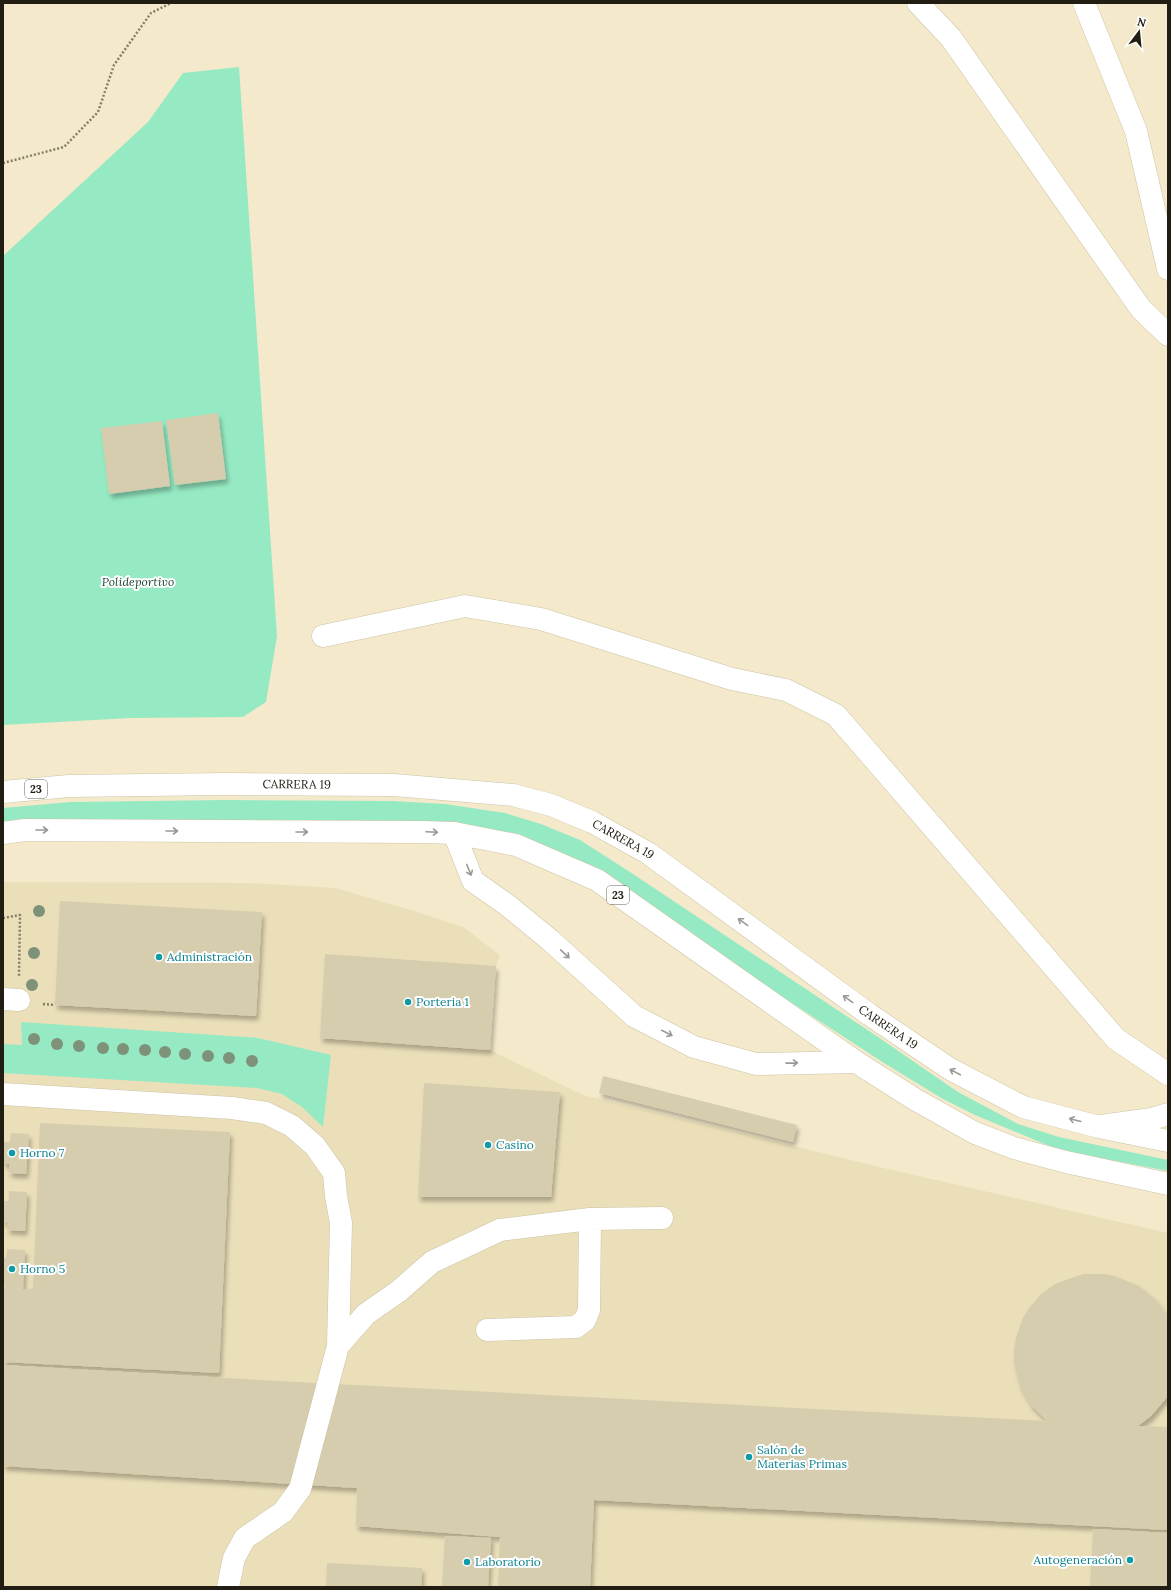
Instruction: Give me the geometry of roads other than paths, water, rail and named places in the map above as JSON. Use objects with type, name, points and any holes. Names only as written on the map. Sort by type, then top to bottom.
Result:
[{"type":"main road","points":[[918,3],[950,38],[1141,309],[1168,335]]},
{"type":"main road","points":[[1084,3],[1136,131],[1168,269]]},
{"type":"main road","points":[[323,636],[465,606],[541,619],[732,678],[786,690],[836,714],[1116,1039],[1168,1074]]},
{"type":"main road","name":"CARRERA 19","points":[[3,792],[69,786],[225,784],[394,785],[513,795],[551,805],[592,822],[648,853],[870,1015],[950,1070],[1023,1107],[1099,1127],[1168,1141]]},
{"type":"main road","name":"23","points":[[3,833],[25,830],[421,832],[454,833],[516,846],[597,880],[856,1062],[929,1108],[975,1133],[1008,1146],[1066,1162],[1168,1184]]},
{"type":"main road","points":[[454,833],[473,881],[506,904],[550,940],[634,1016],[694,1047],[756,1064],[856,1062]]},
{"type":"main road","points":[[3,1094],[232,1108],[266,1113],[292,1126],[315,1146],[334,1173],[336,1196],[341,1223],[338,1346],[300,1489],[283,1512],[245,1538],[234,1558],[228,1587]]},
{"type":"main road","points":[[1099,1127],[1152,1119],[1168,1114]]},
{"type":"main road","points":[[338,1346],[366,1314],[399,1291],[432,1262],[465,1245],[500,1230],[590,1219],[662,1218]]},
{"type":"main road","points":[[487,1330],[576,1327],[585,1320],[589,1310],[590,1219]]},
{"type":"place","name":"Administración","points":[[159,957]]},
{"type":"place","name":"Porteria 1","points":[[408,1002]]},
{"type":"place","name":"Casino","points":[[488,1145]]},
{"type":"place","name":"Horno 7","points":[[12,1153]]},
{"type":"place","name":"Horno 5","points":[[12,1269]]},
{"type":"place","name":"Salón de Materias Primas","points":[[749,1457]]},
{"type":"place","name":"Autogeneración","points":[[1130,1560]]},
{"type":"place","name":"Laboratorio","points":[[467,1562]]},
{"type":"park label","name":"Polideportivo","points":[[138,582]]}]
